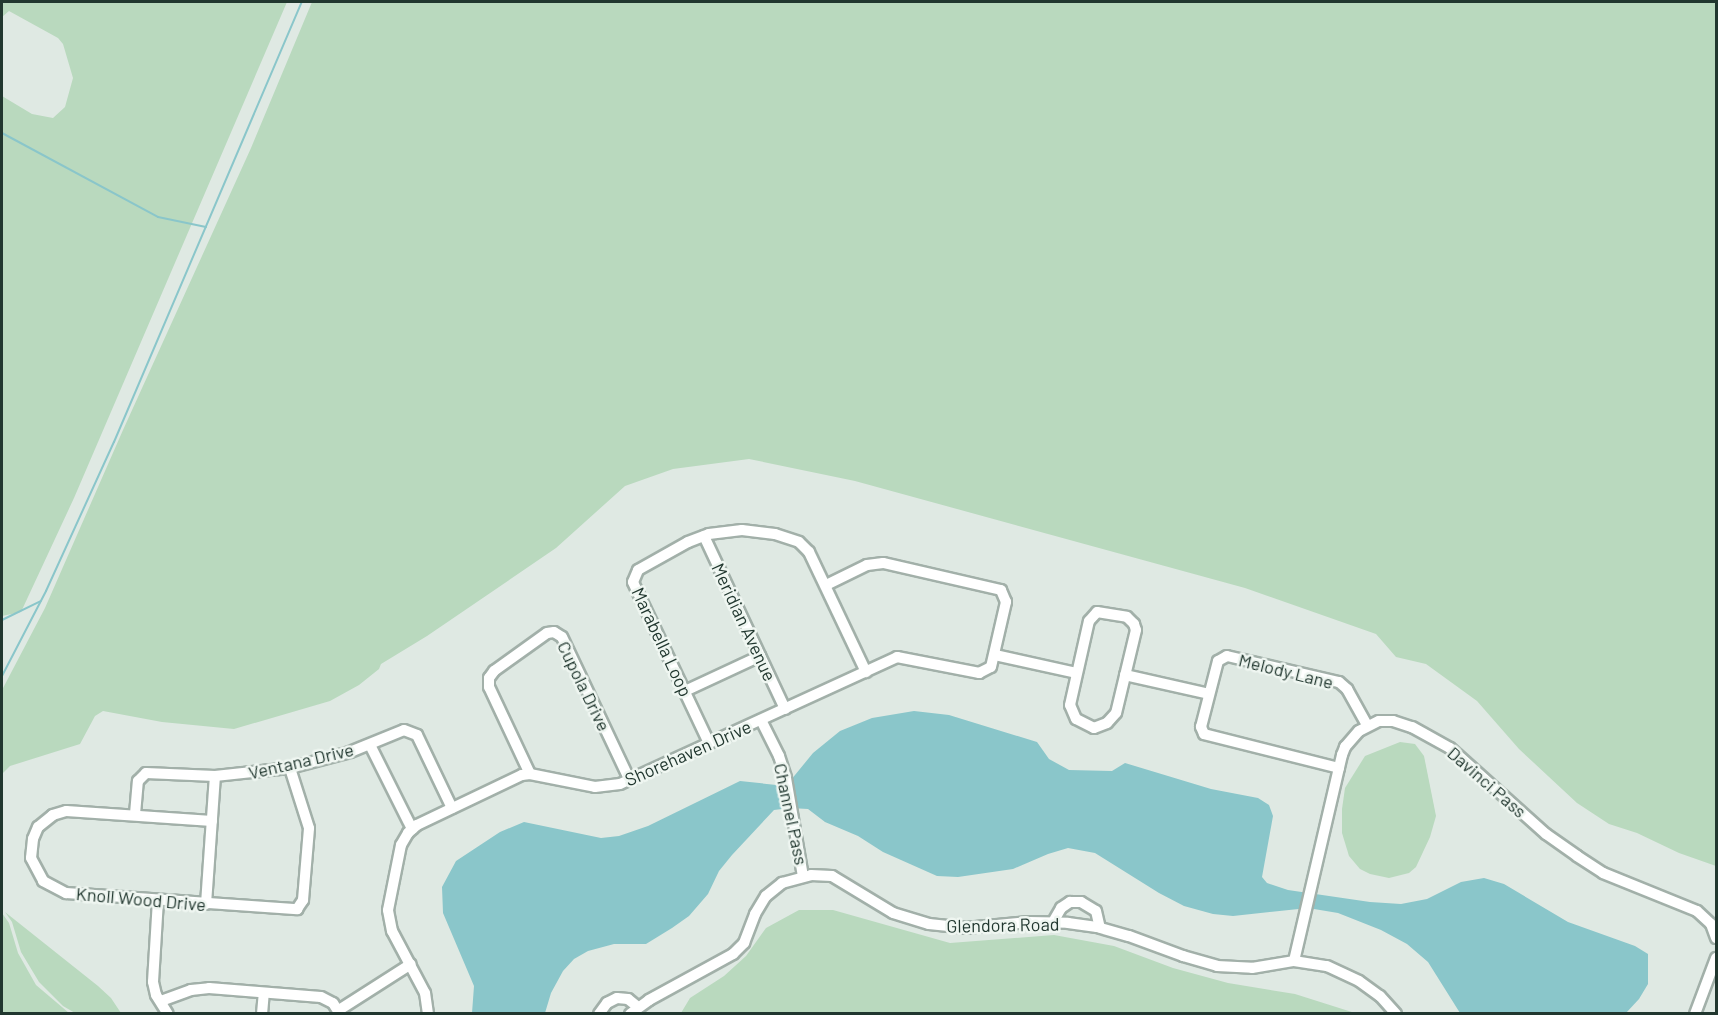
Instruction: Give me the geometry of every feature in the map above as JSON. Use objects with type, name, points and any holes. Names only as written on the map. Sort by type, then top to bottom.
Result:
[{"type":"street","name":"Marabella Loop","points":[[709,743],[635,586],[633,578],[638,570],[660,555],[704,536],[742,530],[793,539],[809,552],[866,672]]},
{"type":"street","name":"Meridian Avenue","points":[[704,536],[784,709]]},
{"type":"street","points":[[826,585],[867,565],[883,563],[998,589],[1004,593],[1006,602],[995,655],[1077,673]]},
{"type":"street","points":[[1101,611],[1127,618],[1134,624],[1135,634],[1125,675],[1114,716],[1107,723],[1094,728],[1080,722],[1070,708],[1090,619],[1101,611]]},
{"type":"street","name":"Cupola Drive","points":[[530,774],[489,687],[489,678],[494,671],[547,633],[554,633],[562,638],[629,779]]},
{"type":"street","name":"Shorehaven Drive","points":[[530,774],[595,787],[612,786],[904,657],[983,673],[991,667],[995,655]]},
{"type":"street","points":[[684,691],[760,656]]},
{"type":"street","name":"Melody Lane","points":[[1209,694],[1215,665],[1227,656],[1339,682],[1347,689],[1367,725]]},
{"type":"street","points":[[1125,675],[1209,694],[1201,727],[1206,736],[1339,768]]},
{"type":"street","name":"Channel Pass","points":[[761,720],[786,778],[803,876]]},
{"type":"street","name":"Davinci Pass","points":[[1367,725],[1392,721],[1450,748],[1546,834],[1604,873],[1697,911],[1711,924],[1716,938]]},
{"type":"street","points":[[1294,961],[1345,747],[1367,725]]},
{"type":"street","name":"Ventana Drive","points":[[135,814],[138,781],[146,773],[215,776],[290,768],[370,745],[404,730],[413,732],[452,808]]},
{"type":"street","points":[[370,745],[412,829]]},
{"type":"street","name":"Knoll Wood Drive","points":[[212,821],[72,810],[53,815],[43,822],[35,833],[30,852],[33,865],[43,881],[60,891],[292,911],[302,904],[309,828],[290,768]]},
{"type":"street","points":[[428,1014],[425,993],[392,931],[388,910],[401,845],[412,829],[515,778],[530,774]]},
{"type":"street","points":[[206,904],[215,776]]},
{"type":"street","name":"Glendora Road","points":[[634,1010],[733,954],[744,943],[755,914],[766,896],[782,884],[803,876],[832,876],[893,913],[929,924],[965,928],[1053,922],[1100,928],[1217,966],[1252,968],[1294,961],[1327,966],[1345,973],[1380,996],[1396,1014]]},
{"type":"street","points":[[158,900],[153,982],[160,1002],[168,1014]]},
{"type":"street","points":[[1053,922],[1061,908],[1070,902],[1081,902],[1096,910],[1100,928]]},
{"type":"street","points":[[1695,1014],[1716,958]]},
{"type":"street","points":[[160,1002],[201,988],[321,997],[333,1003],[340,1012],[411,964]]},
{"type":"street","points":[[262,1014],[264,993]]},
{"type":"street","points":[[599,1014],[607,1003],[617,998],[628,999],[634,1010]]},
{"type":"green space","points":[[2,2],[287,2],[74,498],[21,612],[2,616],[2,96],[32,114],[53,118],[65,107],[73,78],[63,44],[58,38],[9,11],[2,17]]},
{"type":"green space","points":[[312,2],[1716,2],[1716,866],[1679,853],[1637,833],[1609,824],[1577,803],[1519,749],[1477,701],[1426,664],[1396,657],[1376,634],[1245,588],[855,481],[749,459],[673,469],[625,486],[556,548],[427,636],[381,664],[379,669],[359,685],[330,701],[234,729],[162,722],[103,711],[95,716],[80,744],[10,766],[2,774],[2,690],[45,608],[251,148]]},
{"type":"green space","points":[[1400,742],[1415,744],[1424,756],[1436,816],[1430,837],[1416,867],[1409,873],[1389,878],[1370,874],[1360,869],[1349,856],[1342,833],[1342,809],[1345,788],[1365,756]]},
{"type":"green space","points":[[799,910],[833,910],[950,943],[1054,935],[1114,946],[1173,968],[1228,983],[1295,994],[1355,1013],[681,1013],[690,998],[724,976],[746,956],[766,928]]},
{"type":"green space","points":[[5,912],[98,986],[111,998],[121,1013],[75,1013],[63,1006],[39,982],[21,952],[12,922]]},
{"type":"green space","points":[[2,913],[9,923],[18,953],[36,985],[69,1013],[2,1013]]},
{"type":"water","points":[[914,711],[949,715],[1037,742],[1049,759],[1069,770],[1112,771],[1125,763],[1211,789],[1258,798],[1269,805],[1273,816],[1262,877],[1267,883],[1288,890],[1370,902],[1401,904],[1427,899],[1461,882],[1484,878],[1504,884],[1568,922],[1635,946],[1648,954],[1648,984],[1639,999],[1626,1013],[1460,1013],[1428,962],[1407,944],[1381,930],[1338,913],[1308,908],[1233,916],[1213,914],[1184,906],[1095,853],[1068,848],[1013,869],[958,877],[937,876],[883,852],[858,836],[825,822],[808,809],[790,808],[774,810],[719,871],[708,894],[689,916],[672,928],[646,944],[614,944],[588,951],[574,959],[563,971],[551,993],[545,1013],[472,1013],[474,986],[443,913],[442,887],[456,861],[500,832],[524,822],[601,838],[619,836],[648,826],[740,781],[786,786],[813,753],[840,731],[872,718]]},
{"type":"waterway","points":[[2,676],[46,591],[114,442],[302,2]]},
{"type":"waterway","points":[[2,133],[158,217],[206,227]]},
{"type":"waterway","points":[[2,620],[41,601]]}]
